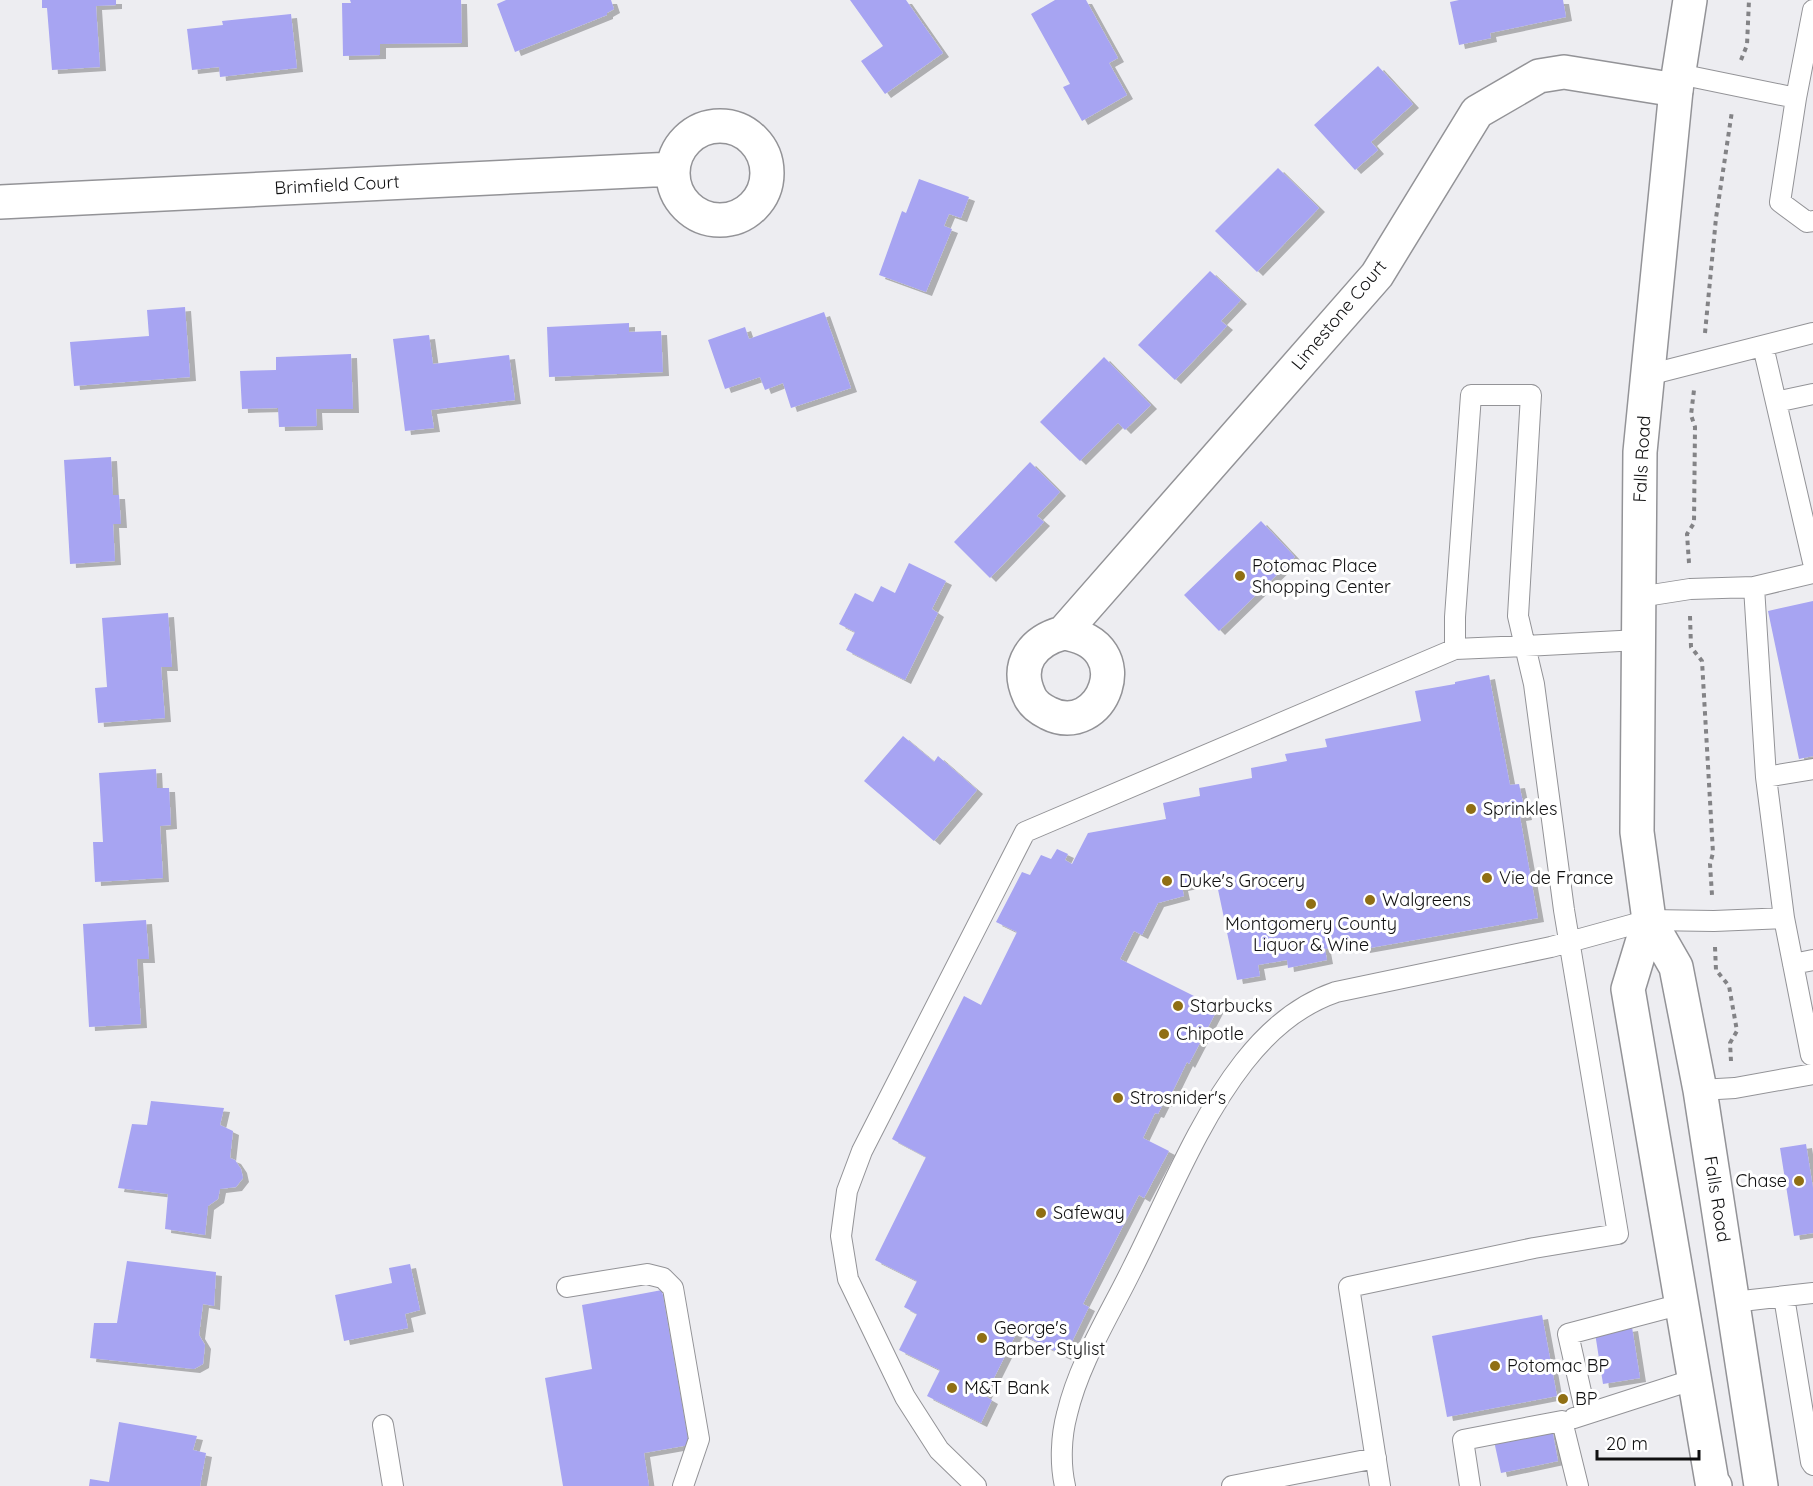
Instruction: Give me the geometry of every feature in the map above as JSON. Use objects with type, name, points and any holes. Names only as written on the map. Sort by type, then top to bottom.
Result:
[{"type":"main road","name":"Falls Road","points":[[1690,0],[1677,82],[1640,452],[1637,832],[1649,920],[1676,967],[1700,1089],[1761,1486]]},
{"type":"main road","name":"Limestone Court","points":[[1064,633],[1377,275],[1477,112],[1539,76],[1564,72],[1677,82]]},
{"type":"main road","name":"Brimfield Court","points":[[0,202],[673,170]]},
{"type":"main road","name":"Falls Road","points":[[1649,920],[1628,989],[1712,1482],[1715,1486]]},
{"type":"lane","points":[[1813,10],[1796,98],[1780,202],[1807,222],[1813,221]]},
{"type":"lane","points":[[1677,82],[1736,87],[1796,98]]},
{"type":"lane","points":[[1648,375],[1813,333]]},
{"type":"lane","points":[[1762,346],[1806,502],[1813,562]]},
{"type":"lane","points":[[1776,402],[1813,394]]},
{"type":"lane","points":[[1380,1486],[1349,1287],[1534,1248],[1618,1234],[1564,910],[1534,684],[1518,616],[1531,396],[1471,395],[1455,617],[1455,650]]},
{"type":"lane","points":[[1639,597],[1690,589],[1754,587],[1813,573]]},
{"type":"lane","points":[[1700,1089],[1735,1088],[1813,1064],[1784,918],[1766,777],[1754,587]]},
{"type":"lane","points":[[976,1486],[939,1450],[905,1397],[848,1279],[841,1236],[847,1191],[862,1151],[1025,832],[1455,650],[1639,640]]},
{"type":"lane","points":[[1766,777],[1813,769]]},
{"type":"lane","points":[[1065,1486],[1062,1449],[1066,1415],[1077,1380],[1206,1119],[1244,1062],[1271,1032],[1304,1005],[1336,992],[1570,942],[1649,920],[1713,921],[1784,918]]},
{"type":"lane","points":[[1793,964],[1813,960]]},
{"type":"lane","points":[[567,1287],[647,1274],[663,1278],[673,1288],[699,1440],[682,1486]]},
{"type":"lane","points":[[1733,1302],[1813,1293]]},
{"type":"lane","points":[[1784,1297],[1813,1465]]},
{"type":"lane","points":[[1586,1414],[1569,1334],[1682,1304]]},
{"type":"lane","points":[[1470,1486],[1463,1440],[1562,1421],[1695,1379]]},
{"type":"lane","points":[[1562,1421],[1578,1486]]},
{"type":"lane","points":[[383,1425],[393,1486]]},
{"type":"lane","points":[[1232,1486],[1376,1458]]},
{"type":"path","points":[[1706,327],[1716,218],[1739,65],[1747,45],[1749,0]]},
{"type":"building","points":[[42,0],[116,0],[116,5],[96,6],[100,67],[52,70],[47,8],[42,8]]},
{"type":"building","points":[[350,0],[461,0],[462,43],[380,44],[380,55],[343,56],[342,3],[351,3]]},
{"type":"building","points":[[506,0],[611,0],[614,9],[607,15],[515,52],[497,4]]},
{"type":"building","points":[[850,0],[906,0],[943,53],[885,94],[861,61],[883,46]]},
{"type":"building","points":[[1055,0],[1086,0],[1118,58],[1109,63],[1127,95],[1082,121],[1063,87],[1070,84],[1031,14]]},
{"type":"building","points":[[1459,0],[1563,0],[1566,17],[1490,33],[1491,38],[1459,45],[1450,2]]},
{"type":"building","points":[[291,14],[297,68],[220,77],[219,67],[192,70],[187,29],[223,25],[222,21]]},
{"type":"building","points":[[1378,66],[1413,104],[1371,142],[1378,150],[1355,170],[1314,125]]},
{"type":"building","points":[[1278,168],[1319,208],[1257,272],[1215,231]]},
{"type":"building","points":[[919,179],[969,197],[961,218],[949,214],[944,226],[952,229],[926,292],[879,275],[902,211],[906,213]]},
{"type":"building","points":[[1210,271],[1241,300],[1221,321],[1227,326],[1175,380],[1138,345]]},
{"type":"building","points":[[185,307],[190,377],[74,386],[70,342],[149,336],[147,310]]},
{"type":"building","points":[[824,312],[851,388],[791,408],[783,383],[765,390],[760,377],[725,389],[708,340],[745,327],[749,339]]},
{"type":"building","points":[[629,323],[629,332],[661,331],[663,372],[549,377],[547,327]]},
{"type":"building","points":[[429,335],[433,364],[509,355],[515,400],[431,410],[434,428],[405,431],[393,339]]},
{"type":"building","points":[[351,354],[353,409],[316,409],[317,426],[279,427],[278,408],[242,409],[240,371],[276,370],[276,357]]},
{"type":"building","points":[[1104,357],[1151,405],[1125,430],[1118,423],[1080,461],[1040,422]]},
{"type":"building","points":[[111,457],[113,495],[119,495],[121,524],[113,524],[115,561],[70,564],[64,460]]},
{"type":"building","points":[[1030,462],[1060,492],[1037,516],[1044,522],[990,578],[954,542]]},
{"type":"building","name":"Potomac Place Shopping Center","points":[[1261,521],[1295,557],[1219,631],[1184,595]]},
{"type":"building","points":[[909,563],[946,581],[932,609],[938,613],[905,680],[846,650],[855,632],[839,624],[855,593],[873,602],[881,586],[895,593]]},
{"type":"building","points":[[1813,601],[1813,756],[1799,759],[1768,611]]},
{"type":"building","points":[[168,613],[172,667],[161,667],[165,718],[98,723],[95,688],[107,687],[102,618]]},
{"type":"building","points":[[1489,675],[1510,785],[1519,784],[1526,816],[1520,817],[1538,918],[1364,949],[1362,941],[1325,949],[1327,960],[1288,968],[1287,960],[1258,965],[1260,976],[1237,980],[1216,880],[1182,887],[1184,896],[1158,903],[1142,935],[1134,931],[1120,959],[1218,1008],[1167,1103],[1164,1102],[1158,1114],[1155,1113],[1143,1138],[1169,1151],[1144,1198],[1139,1195],[1083,1304],[1089,1307],[1065,1356],[1017,1332],[985,1396],[992,1400],[981,1423],[927,1396],[940,1370],[899,1350],[917,1314],[904,1307],[917,1281],[875,1260],[926,1157],[892,1139],[964,996],[981,1005],[1017,932],[996,922],[1022,872],[1030,875],[1041,855],[1051,859],[1057,849],[1068,854],[1065,860],[1072,864],[1088,833],[1166,819],[1163,803],[1200,796],[1199,788],[1252,778],[1251,768],[1287,761],[1285,754],[1327,747],[1325,739],[1421,721],[1415,691]]},
{"type":"building","points":[[903,736],[934,762],[938,756],[977,790],[934,841],[864,781]]},
{"type":"building","points":[[156,769],[157,788],[169,788],[171,825],[160,826],[163,878],[95,882],[93,842],[103,842],[99,773]]},
{"type":"building","points":[[146,920],[149,959],[137,959],[141,1024],[89,1027],[83,924]]},
{"type":"building","points":[[151,1101],[224,1108],[220,1125],[233,1131],[230,1158],[235,1160],[241,1169],[243,1178],[236,1187],[220,1189],[218,1199],[208,1206],[205,1235],[165,1229],[168,1194],[118,1188],[132,1124],[147,1125]]},
{"type":"building","points":[[1806,1144],[1813,1188],[1813,1233],[1794,1236],[1780,1148]]},
{"type":"building","points":[[127,1261],[216,1272],[214,1306],[203,1304],[199,1335],[205,1345],[203,1364],[194,1369],[90,1358],[94,1323],[117,1323]]},
{"type":"building","points":[[410,1264],[420,1310],[405,1314],[408,1328],[344,1341],[335,1295],[392,1283],[389,1268]]},
{"type":"building","points":[[662,1290],[689,1445],[644,1453],[649,1486],[563,1486],[545,1378],[592,1369],[582,1305]]},
{"type":"building","name":"Potomac BP","points":[[1542,1315],[1557,1396],[1447,1417],[1432,1336]]},
{"type":"building","points":[[1632,1327],[1640,1378],[1603,1384],[1595,1333]]},
{"type":"building","points":[[119,1422],[197,1436],[193,1450],[206,1453],[200,1486],[89,1486],[90,1479],[109,1482]]},
{"type":"building","points":[[1552,1429],[1558,1461],[1501,1473],[1494,1441]]},
{"type":"place","name":"Potomac Place Shopping Center","points":[[1240,576]]},
{"type":"place","name":"Sprinkles","points":[[1471,809]]},
{"type":"place","name":"Vie de France","points":[[1487,878]]},
{"type":"place","name":"Duke's Grocery","points":[[1167,881]]},
{"type":"place","name":"Walgreens","points":[[1370,900]]},
{"type":"place","name":"Montgomery County Liquor & Wine","points":[[1311,904]]},
{"type":"place","name":"Starbucks","points":[[1178,1006]]},
{"type":"place","name":"Chipotle","points":[[1164,1034]]},
{"type":"place","name":"Strosnider's","points":[[1118,1098]]},
{"type":"place","name":"Chase","points":[[1799,1181]]},
{"type":"place","name":"Safeway","points":[[1041,1213]]},
{"type":"place","name":"George's Barber Stylist","points":[[982,1338]]},
{"type":"place","name":"Potomac BP","points":[[1495,1366]]},
{"type":"place","name":"M&T Bank","points":[[952,1388]]},
{"type":"place","name":"BP","points":[[1563,1399]]}]
